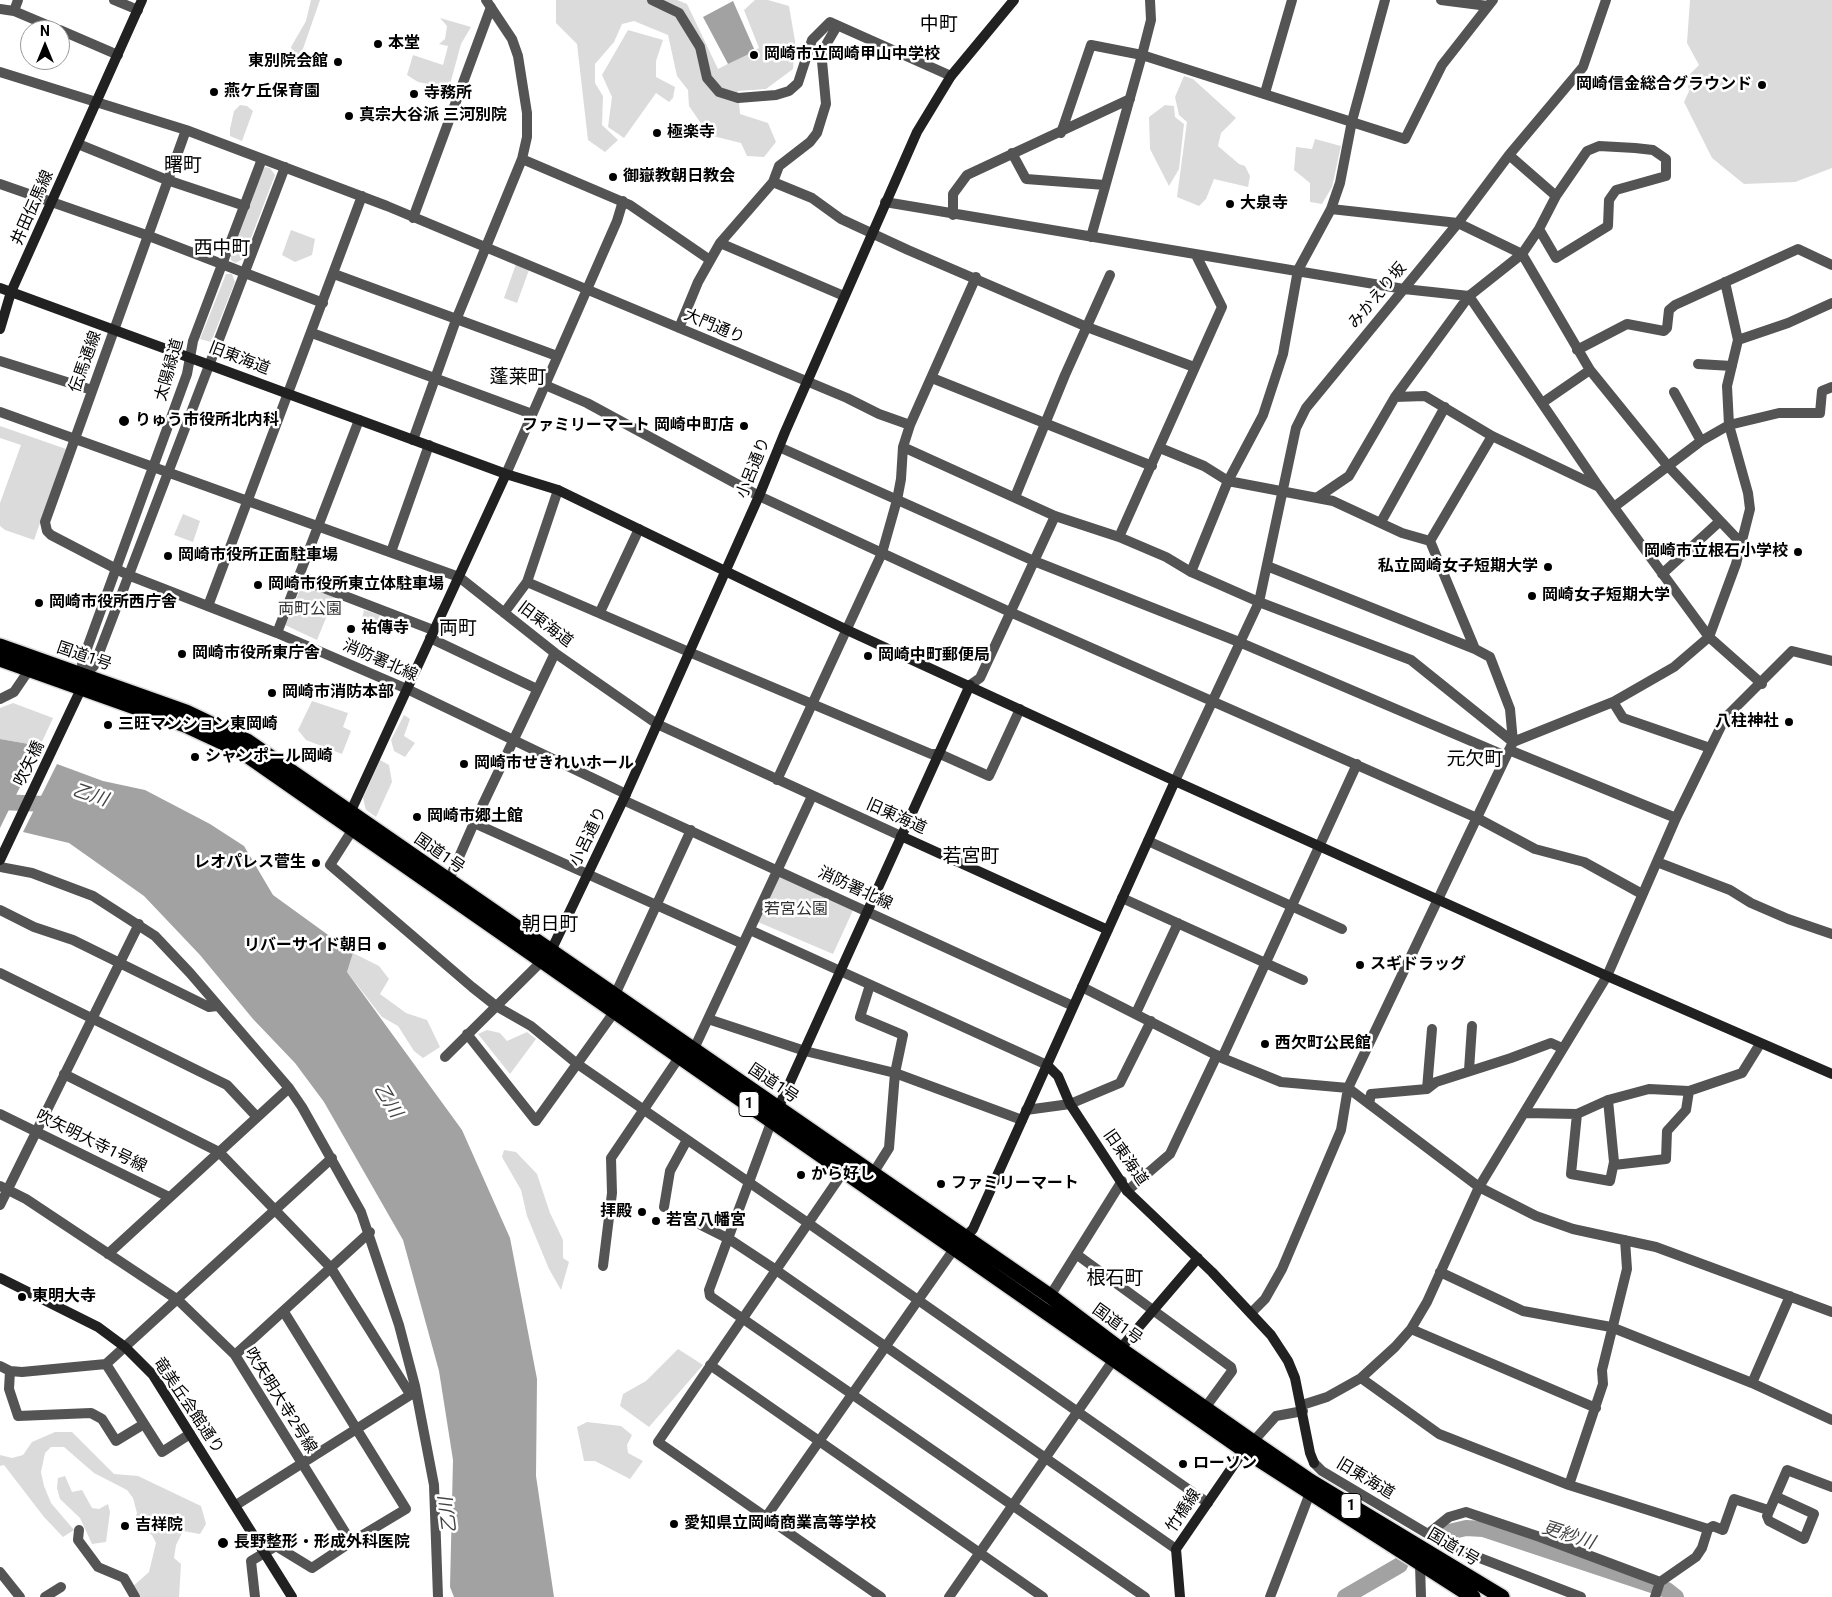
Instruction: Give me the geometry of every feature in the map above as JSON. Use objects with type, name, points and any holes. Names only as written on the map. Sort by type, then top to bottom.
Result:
[{"type":"highway","name":"国道1号","points":[[0,646],[132,705],[220,740],[241,751],[547,957],[775,1114],[872,1175],[959,1244],[1050,1296],[1117,1354],[1205,1408],[1249,1446],[1310,1481],[1455,1578],[1473,1597]]},
{"type":"highway","name":"国道1号","points":[[0,659],[29,670],[82,682],[217,725],[247,741],[448,882],[547,957]]},
{"type":"highway","name":"国道1号","points":[[775,1114],[844,1171],[959,1244],[1249,1446],[1310,1493],[1420,1564],[1502,1597]]},
{"type":"street","points":[[14,11],[18,0]]},
{"type":"street","points":[[114,0],[140,5]]},
{"type":"street","points":[[652,0],[679,13],[700,47],[707,78],[719,92],[738,98],[776,95],[789,91],[798,84],[812,40],[830,22],[951,76]]},
{"type":"street","name":"小呂通り","points":[[547,957],[625,797],[759,496],[916,132],[951,76],[1014,0]]},
{"type":"street","points":[[1090,237],[1151,20],[1150,0]]},
{"type":"street","points":[[1265,93],[1292,0]]},
{"type":"street","points":[[1190,572],[1228,481],[1262,415],[1283,354],[1298,270],[1330,209],[1340,183],[1352,121],[1385,0]]},
{"type":"street","points":[[1441,0],[1490,3]]},
{"type":"street","name":"みかえり坂","points":[[1175,781],[1259,602],[1284,493],[1296,428],[1306,408],[1458,223],[1509,155],[1583,67],[1606,0]]},
{"type":"street","points":[[413,440],[456,320],[522,158],[527,137],[527,114],[518,56],[512,39],[489,3]]},
{"type":"street","points":[[413,218],[489,3]]},
{"type":"street","points":[[1062,132],[1091,45],[1142,55],[1405,139],[1442,65],[1490,3]]},
{"type":"street","name":"井田伝馬線","points":[[0,329],[11,292],[140,5]]},
{"type":"street","points":[[0,9],[14,11],[36,20]]},
{"type":"street","points":[[679,328],[710,260],[720,243],[773,182],[779,166],[810,142],[817,132],[826,104],[822,61],[827,43],[837,26]]},
{"type":"street","points":[[70,34],[118,55]]},
{"type":"street","name":"大門通り","points":[[0,72],[186,130],[362,196],[910,425]]},
{"type":"street","points":[[953,215],[953,194],[967,175],[1130,99]]},
{"type":"street","name":"伝馬通線","points":[[116,568],[51,535],[46,526],[92,390],[186,130]]},
{"type":"street","points":[[78,144],[167,180],[245,206]]},
{"type":"street","points":[[1318,497],[1349,476],[1395,397],[1470,296],[1522,254],[1539,229],[1556,196],[1587,151],[1598,146],[1653,150],[1666,159],[1666,176],[1616,190],[1609,200],[1608,226],[1556,258],[1539,229]]},
{"type":"street","points":[[1012,153],[1026,179],[1105,185]]},
{"type":"street","points":[[1509,155],[1556,196]]},
{"type":"street","points":[[522,158],[623,201],[710,260]]},
{"type":"street","name":"太陽緑道","points":[[82,682],[82,662],[192,357],[193,341],[262,159]]},
{"type":"street","name":"太陽緑道","points":[[82,682],[94,666],[285,167]]},
{"type":"street","points":[[773,182],[812,198],[841,219],[1087,327],[1194,367]]},
{"type":"street","points":[[0,184],[149,236],[323,304]]},
{"type":"street","points":[[208,606],[312,334],[362,196]]},
{"type":"street","points":[[350,813],[506,474],[617,221],[623,201]]},
{"type":"street","points":[[885,202],[953,215],[1177,250],[1196,255],[1298,270],[1404,289],[1470,296]]},
{"type":"street","points":[[1330,209],[1458,223],[1522,254],[1590,370],[1666,465],[1741,543]]},
{"type":"street","points":[[720,243],[844,296]]},
{"type":"street","points":[[1577,350],[1626,324],[1664,331],[1667,328],[1669,310],[1798,249],[1832,265]]},
{"type":"street","points":[[1119,537],[1222,306],[1196,255]]},
{"type":"street","points":[[334,274],[557,356]]},
{"type":"street","points":[[1015,496],[1110,276]]},
{"type":"street","points":[[777,780],[882,553],[902,479],[903,447],[910,425],[976,278]]},
{"type":"street","points":[[1510,750],[1613,702],[1674,667],[1708,638],[1736,564],[1750,509],[1748,493],[1729,425],[1727,386],[1738,340],[1725,282]]},
{"type":"street","name":"旧東海道","points":[[0,288],[209,363],[506,474],[558,490],[847,630],[1175,781],[1607,976],[1832,1074]]},
{"type":"street","points":[[1470,296],[1599,486],[1708,638],[1762,684]]},
{"type":"street","points":[[1738,340],[1788,323],[1832,303]]},
{"type":"street","points":[[312,334],[532,414]]},
{"type":"street","points":[[0,361],[92,390]]},
{"type":"street","points":[[1698,364],[1732,366]]},
{"type":"street","points":[[1542,403],[1590,370]]},
{"type":"street","points":[[932,378],[1152,466]]},
{"type":"street","points":[[545,385],[587,403],[759,496],[1010,612],[1214,700],[1477,818],[1535,849],[1584,862],[1642,894]]},
{"type":"street","points":[[1614,507],[1666,465],[1701,441],[1729,425],[1779,413],[1820,413],[1822,391],[1832,387]]},
{"type":"street","points":[[1674,392],[1701,441]]},
{"type":"street","points":[[1395,397],[1425,396],[1492,436],[1599,486]]},
{"type":"street","points":[[1381,522],[1445,407]]},
{"type":"street","name":"旧東海道","points":[[0,412],[459,577],[555,652],[657,724],[1108,930]]},
{"type":"street","points":[[277,633],[359,420]]},
{"type":"street","points":[[1430,541],[1492,436]]},
{"type":"street","points":[[391,552],[429,446]]},
{"type":"street","points":[[779,447],[1034,561],[1676,818]]},
{"type":"street","points":[[903,447],[1015,496],[1055,516],[1119,537],[1166,557],[1190,572],[1259,602],[1411,660],[1510,750]]},
{"type":"street","points":[[1160,448],[1204,466],[1228,481],[1333,501],[1402,533],[1430,541]]},
{"type":"street","points":[[504,613],[527,582],[558,490]]},
{"type":"street","points":[[1055,516],[980,678],[970,685],[775,1114],[709,1290],[710,1296],[852,1396],[1145,1597]]},
{"type":"street","points":[[1662,574],[1719,522]]},
{"type":"street","points":[[600,612],[639,528]]},
{"type":"street","points":[[1430,541],[1475,648]]},
{"type":"street","points":[[1251,1313],[1265,1299],[1289,1252],[1341,1130],[1348,1088],[1510,750],[1510,709],[1490,658],[1475,648],[1267,566]]},
{"type":"street","name":"消防署北線","points":[[116,568],[128,575],[277,633],[407,689],[514,740],[690,830],[1073,1006]]},
{"type":"street","points":[[298,578],[432,634],[537,689]]},
{"type":"street","points":[[527,582],[931,754],[940,754],[989,776],[1020,709]]},
{"type":"street","points":[[448,882],[555,652]]},
{"type":"street","points":[[1249,1446],[1276,1416],[1302,1408],[1327,1397],[1361,1378],[1395,1347],[1411,1329],[1480,1187],[1607,976],[1676,818],[1725,718],[1762,684],[1792,652],[1832,661]]},
{"type":"street","points":[[0,699],[14,692],[29,670]]},
{"type":"street","name":"吹矢橋","points":[[0,860],[73,708],[82,682]]},
{"type":"street","points":[[1613,702],[1623,718],[1710,748]]},
{"type":"street","points":[[1127,1191],[1170,1154],[1266,964],[1358,764]]},
{"type":"street","points":[[766,1517],[918,1300],[959,1244],[973,1229],[1175,781]]},
{"type":"street","points":[[603,1266],[612,1193],[611,1158],[643,1110],[687,1053],[708,1019],[812,796]]},
{"type":"street","points":[[474,823],[743,944]]},
{"type":"street","points":[[353,828],[330,864],[496,1006],[531,1026],[576,1063],[1208,1503]]},
{"type":"street","points":[[467,1034],[536,1121],[615,1004],[690,830]]},
{"type":"street","points":[[1148,840],[1342,929]]},
{"type":"street","points":[[1657,862],[1730,890],[1750,903],[1788,919],[1832,934]]},
{"type":"street","points":[[0,867],[32,873],[93,896],[139,924],[169,949],[289,1088],[332,1158],[370,1232],[397,1316],[434,1485],[438,1597]]},
{"type":"street","points":[[1122,898],[1303,980]]},
{"type":"street","points":[[0,910],[34,927],[73,940],[121,962],[209,1007],[217,1006]]},
{"type":"street","points":[[1136,1013],[1178,923]]},
{"type":"street","points":[[0,1205],[4,1188],[36,1132],[139,924]]},
{"type":"street","points":[[750,930],[1047,1065]]},
{"type":"street","points":[[445,1057],[547,957]]},
{"type":"street","points":[[0,973],[227,1085],[256,1117]]},
{"type":"street","points":[[870,985],[860,1017],[904,1034],[895,1073],[889,1148],[872,1175]]},
{"type":"street","points":[[1082,987],[1151,1020],[1219,1056],[1281,1082],[1348,1088],[1480,1187],[1536,1216],[1573,1229],[1656,1247],[1832,1312]]},
{"type":"street","points":[[708,1019],[805,1051],[895,1073],[1022,1120]]},
{"type":"street","points":[[1026,1110],[1070,1104],[1120,1083],[1151,1020]]},
{"type":"street","points":[[1469,1070],[1472,1026]]},
{"type":"street","points":[[1428,1089],[1432,1029]]},
{"type":"street","points":[[1369,1104],[1371,1094],[1428,1089],[1436,1082],[1552,1043],[1562,1048]]},
{"type":"street","points":[[1525,1113],[1577,1114],[1608,1100],[1649,1089],[1689,1091],[1742,1073],[1760,1044]]},
{"type":"street","name":"旧東海道","points":[[1047,1065],[1058,1076],[1070,1104],[1127,1191],[1198,1258],[1251,1313],[1270,1335],[1288,1361],[1295,1378],[1310,1453],[1314,1463],[1322,1471],[1428,1534],[1467,1554],[1581,1597]]},
{"type":"street","points":[[64,1074],[219,1152],[331,1268],[413,1393]]},
{"type":"street","points":[[108,1254],[289,1088]]},
{"type":"street","points":[[1614,1165],[1666,1159],[1667,1131],[1686,1110],[1689,1091]]},
{"type":"street","points":[[1577,1114],[1571,1174],[1610,1181],[1614,1165],[1608,1100]]},
{"type":"street","name":"吹矢明大寺1号線","points":[[0,1114],[169,1197]]},
{"type":"street","points":[[664,1207],[670,1171],[687,1140]]},
{"type":"street","points":[[0,1366],[10,1371],[106,1364],[332,1158]]},
{"type":"street","points":[[844,1171],[658,1442],[881,1597]]},
{"type":"street","points":[[1050,1296],[1122,1182]]},
{"type":"street","name":"吹矢明大寺2号線","points":[[4,1188],[26,1198],[178,1300],[235,1355],[351,1542]]},
{"type":"street","points":[[701,1224],[729,1239],[776,1270],[1176,1549]]},
{"type":"street","points":[[235,1355],[370,1232]]},
{"type":"street","points":[[1569,1485],[1603,1384],[1602,1370],[1611,1327],[1627,1269],[1625,1240]]},
{"type":"street","points":[[1076,1254],[1151,1311],[1231,1367],[1232,1371],[1205,1408]]},
{"type":"street","points":[[949,1597],[1117,1354],[1151,1311],[1198,1258]]},
{"type":"street","points":[[1440,1272],[1523,1311],[1611,1327],[1752,1383],[1832,1420]]},
{"type":"street","name":"竜美丘会館通り","points":[[0,1278],[98,1327],[125,1347],[152,1375],[236,1505],[264,1553]]},
{"type":"street","points":[[1752,1383],[1790,1296]]},
{"type":"street","points":[[255,1597],[252,1562],[276,1546],[312,1568],[406,1509],[284,1312]]},
{"type":"street","points":[[1411,1329],[1596,1408]]},
{"type":"street","points":[[106,1364],[162,1452],[190,1434]]},
{"type":"street","points":[[710,1365],[1043,1597]]},
{"type":"street","points":[[10,1371],[9,1389],[18,1416],[91,1413],[102,1419],[116,1441],[144,1424]]},
{"type":"street","points":[[1361,1378],[1439,1434],[1569,1485],[1708,1529],[1714,1526],[1723,1530],[1734,1499],[1768,1510]]},
{"type":"street","points":[[236,1505],[413,1393]]},
{"type":"street","name":"竹橋線","points":[[1180,1597],[1176,1549],[1249,1446]]},
{"type":"street","points":[[1777,1497],[1814,1514],[1804,1539],[1769,1522],[1768,1510],[1777,1497],[1787,1470],[1832,1487]]},
{"type":"street","points":[[1270,1597],[1310,1493]]},
{"type":"street","points":[[1428,1534],[1449,1517],[1466,1512],[1540,1537],[1660,1582]]},
{"type":"street","points":[[1655,1597],[1660,1582],[1696,1557],[1702,1548],[1708,1529]]},
{"type":"street","points":[[79,1530],[78,1540],[98,1568],[124,1578],[135,1597]]},
{"type":"street","points":[[264,1553],[292,1597]]},
{"type":"street","points":[[1455,1578],[1467,1554]]},
{"type":"street","points":[[1420,1564],[1421,1597]]},
{"type":"street","points":[[0,1572],[20,1597]]},
{"type":"street","points":[[45,1597],[54,1589],[61,1588]]},
{"type":"green space","points":[[311,0],[320,0],[297,66],[291,47],[306,21]]},
{"type":"green space","points":[[556,0],[677,0],[687,4],[718,69],[759,48],[744,10],[755,0],[768,0],[789,6],[795,41],[793,69],[766,89],[738,91],[740,114],[768,123],[776,142],[764,157],[747,156],[741,143],[709,135],[689,106],[688,90],[677,76],[668,35],[634,21],[622,24],[614,42],[595,64],[595,83],[603,96],[602,125],[618,140],[605,152],[588,140],[577,44],[556,23]]},
{"type":"green space","name":"岡崎信金総合グラウンド","points":[[1690,0],[1832,0],[1832,168],[1795,182],[1744,184],[1712,158],[1684,102],[1690,89],[1688,88],[1690,74],[1699,65],[1687,43]]},
{"type":"green space","points":[[440,18],[471,27],[461,44],[449,88],[418,82],[407,75],[413,55],[443,65],[448,46],[439,44],[445,39],[447,26]]},
{"type":"green space","points":[[628,30],[663,40],[656,61],[656,77],[675,87],[673,98],[669,102],[656,93],[624,138],[608,127],[612,97],[602,75]]},
{"type":"green space","points":[[1184,76],[1193,79],[1236,118],[1221,133],[1218,146],[1239,164],[1245,166],[1250,176],[1248,187],[1214,179],[1206,199],[1199,206],[1177,197],[1187,122],[1179,115],[1175,97]]},
{"type":"green space","points":[[240,105],[247,106],[253,111],[242,141],[230,136],[234,111]]},
{"type":"green space","points":[[1165,105],[1174,106],[1175,117],[1184,124],[1179,169],[1169,186],[1150,149],[1149,117]]},
{"type":"green space","points":[[1315,139],[1341,146],[1332,187],[1322,204],[1310,202],[1310,183],[1294,170],[1296,147],[1312,149]]},
{"type":"green space","points":[[265,167],[270,168],[275,175],[243,259],[235,263],[231,260],[231,254],[261,171]]},
{"type":"green space","points":[[291,230],[315,239],[312,255],[295,262],[282,255]]},
{"type":"green space","points":[[516,264],[529,270],[517,303],[504,298]]},
{"type":"green space","points":[[226,274],[232,274],[235,282],[211,342],[200,339]]},
{"type":"green space","points":[[0,426],[66,449],[34,540],[5,530],[0,526],[0,503],[21,445],[0,438]]},
{"type":"green space","points":[[183,514],[200,521],[193,542],[174,535]]},
{"type":"green space","name":"両町公園","points":[[303,583],[335,596],[317,640],[285,625]]},
{"type":"green space","points":[[364,610],[380,615],[373,637],[363,633],[360,628]]},
{"type":"green space","points":[[312,701],[348,713],[343,727],[351,731],[342,754],[306,740],[298,730]]},
{"type":"green space","points":[[13,703],[53,718],[40,746],[0,739],[0,708]]},
{"type":"green space","points":[[404,715],[410,719],[404,736],[415,743],[405,757],[394,751],[391,740]]},
{"type":"green space","points":[[380,760],[389,765],[392,782],[376,817],[366,810],[363,798]]},
{"type":"green space","name":"若宮公園","points":[[778,874],[855,906],[833,954],[758,922]]},
{"type":"green space","points":[[353,953],[379,966],[389,979],[380,994],[406,1013],[427,1020],[440,1047],[423,1058],[414,1051],[398,1026],[382,1017],[347,972]]},
{"type":"green space","points":[[487,1030],[500,1033],[507,1041],[527,1032],[536,1039],[510,1074],[478,1034]]},
{"type":"green space","points":[[504,1150],[516,1152],[537,1174],[550,1213],[563,1240],[563,1258],[569,1262],[561,1290],[549,1269],[527,1216],[521,1190],[502,1157]]},
{"type":"green space","points":[[678,1349],[703,1365],[649,1427],[620,1406],[623,1394],[646,1381]]},
{"type":"green space","points":[[587,1422],[621,1426],[632,1435],[627,1445],[628,1453],[643,1461],[630,1479],[595,1461],[584,1461],[577,1427]]},
{"type":"green space","points":[[55,1432],[72,1432],[114,1474],[138,1476],[201,1506],[206,1524],[200,1534],[183,1531],[176,1545],[174,1558],[181,1564],[179,1597],[135,1597],[130,1589],[149,1572],[156,1543],[152,1535],[135,1527],[134,1521],[137,1513],[133,1498],[127,1490],[94,1473],[64,1447],[51,1447],[45,1453],[41,1472],[51,1503],[74,1530],[63,1537],[44,1517],[4,1465],[0,1466],[0,1455],[12,1458],[23,1455],[32,1442]]},
{"type":"green space","points":[[65,1476],[72,1492],[82,1490],[92,1508],[99,1509],[108,1504],[110,1512],[106,1542],[92,1544],[80,1518],[60,1499],[57,1488],[58,1478]]},
{"type":"water","points":[[733,1],[755,51],[728,64],[703,17]]},
{"type":"water","points":[[0,739],[40,746],[0,828]]},
{"type":"water","points":[[57,764],[103,781],[145,790],[210,824],[244,846],[273,895],[353,953],[347,972],[462,1130],[510,1238],[537,1379],[536,1476],[554,1597],[454,1597],[450,1587],[453,1460],[439,1371],[403,1240],[324,1102],[295,1063],[253,1019],[200,955],[144,896],[69,843],[23,832]]},
{"type":"waterway","name":"乙川","points":[[0,802],[45,804],[59,807]]},
{"type":"waterway","name":"更紗川","points":[[1445,1533],[1466,1528],[1483,1529],[1667,1590],[1676,1597]]},
{"type":"waterway","name":"更紗川","points":[[1345,1597],[1400,1565]]},
{"type":"place","name":"本堂","points":[[378,44]]},
{"type":"place","name":"岡崎市立岡崎甲山中学校","points":[[754,55]]},
{"type":"place","name":"東別院会館","points":[[338,62]]},
{"type":"place","name":"岡崎信金総合グラウンド","points":[[1762,85]]},
{"type":"place","name":"燕ケ丘保育園","points":[[214,92]]},
{"type":"place","name":"寺務所","points":[[414,94]]},
{"type":"place","name":"真宗大谷派 三河別院","points":[[349,116]]},
{"type":"place","name":"極楽寺","points":[[657,133]]},
{"type":"place","name":"御嶽教朝日教会","points":[[613,177]]},
{"type":"place","name":"大泉寺","points":[[1230,204]]},
{"type":"place","name":"りゅう市役所北内科","points":[[124,421]]},
{"type":"place","name":"ファミリーマート 岡崎中町店","points":[[744,426]]},
{"type":"place","name":"岡崎市立根石小学校","points":[[1798,552]]},
{"type":"place","name":"岡崎市役所正面駐車場","points":[[168,556]]},
{"type":"place","name":"私立岡崎女子短期大学","points":[[1548,567]]},
{"type":"place","name":"岡崎市役所東立体駐車場","points":[[258,585]]},
{"type":"place","name":"岡崎女子短期大学","points":[[1532,596]]},
{"type":"place","name":"岡崎市役所西庁舎","points":[[39,603]]},
{"type":"place","name":"祐傳寺","points":[[351,629]]},
{"type":"place","name":"岡崎市役所東庁舎","points":[[182,654]]},
{"type":"place","name":"岡崎中町郵便局","points":[[868,656]]},
{"type":"place","name":"岡崎市消防本部","points":[[272,693]]},
{"type":"place","name":"八柱神社","points":[[1789,722]]},
{"type":"place","name":"三旺マンション東岡崎","points":[[108,725]]},
{"type":"place","name":"シャンポール岡崎","points":[[195,757]]},
{"type":"place","name":"岡崎市せきれいホール","points":[[464,764]]},
{"type":"place","name":"岡崎市郷土館","points":[[417,817]]},
{"type":"place","name":"レオパレス菅生","points":[[316,863]]},
{"type":"place","name":"リバーサイド朝日","points":[[382,946]]},
{"type":"place","name":"スギドラッグ","points":[[1360,965]]},
{"type":"place","name":"西欠町公民館","points":[[1265,1044]]},
{"type":"place","name":"から好し","points":[[801,1175]]},
{"type":"place","name":"ファミリーマート","points":[[941,1184]]},
{"type":"place","name":"拝殿","points":[[642,1212]]},
{"type":"place","name":"若宮八幡宮","points":[[656,1221]]},
{"type":"place","name":"東明大寺","points":[[22,1297]]},
{"type":"place","name":"ローソン","points":[[1183,1464]]},
{"type":"place","name":"愛知県立岡崎商業高等学校","points":[[674,1524]]},
{"type":"place","name":"吉祥院","points":[[125,1526]]},
{"type":"place","name":"長野整形・形成外科医院","points":[[223,1543]]},
{"type":"district","name":"中町","points":[[939,25]]},
{"type":"district","name":"曙町","points":[[183,166]]},
{"type":"district","name":"西中町","points":[[222,249]]},
{"type":"district","name":"蓬莱町","points":[[518,378]]},
{"type":"district","name":"両町","points":[[458,629]]},
{"type":"district","name":"元欠町","points":[[1475,760]]},
{"type":"district","name":"若宮町","points":[[971,857]]},
{"type":"district","name":"朝日町","points":[[550,925]]},
{"type":"district","name":"根石町","points":[[1115,1279]]}]
